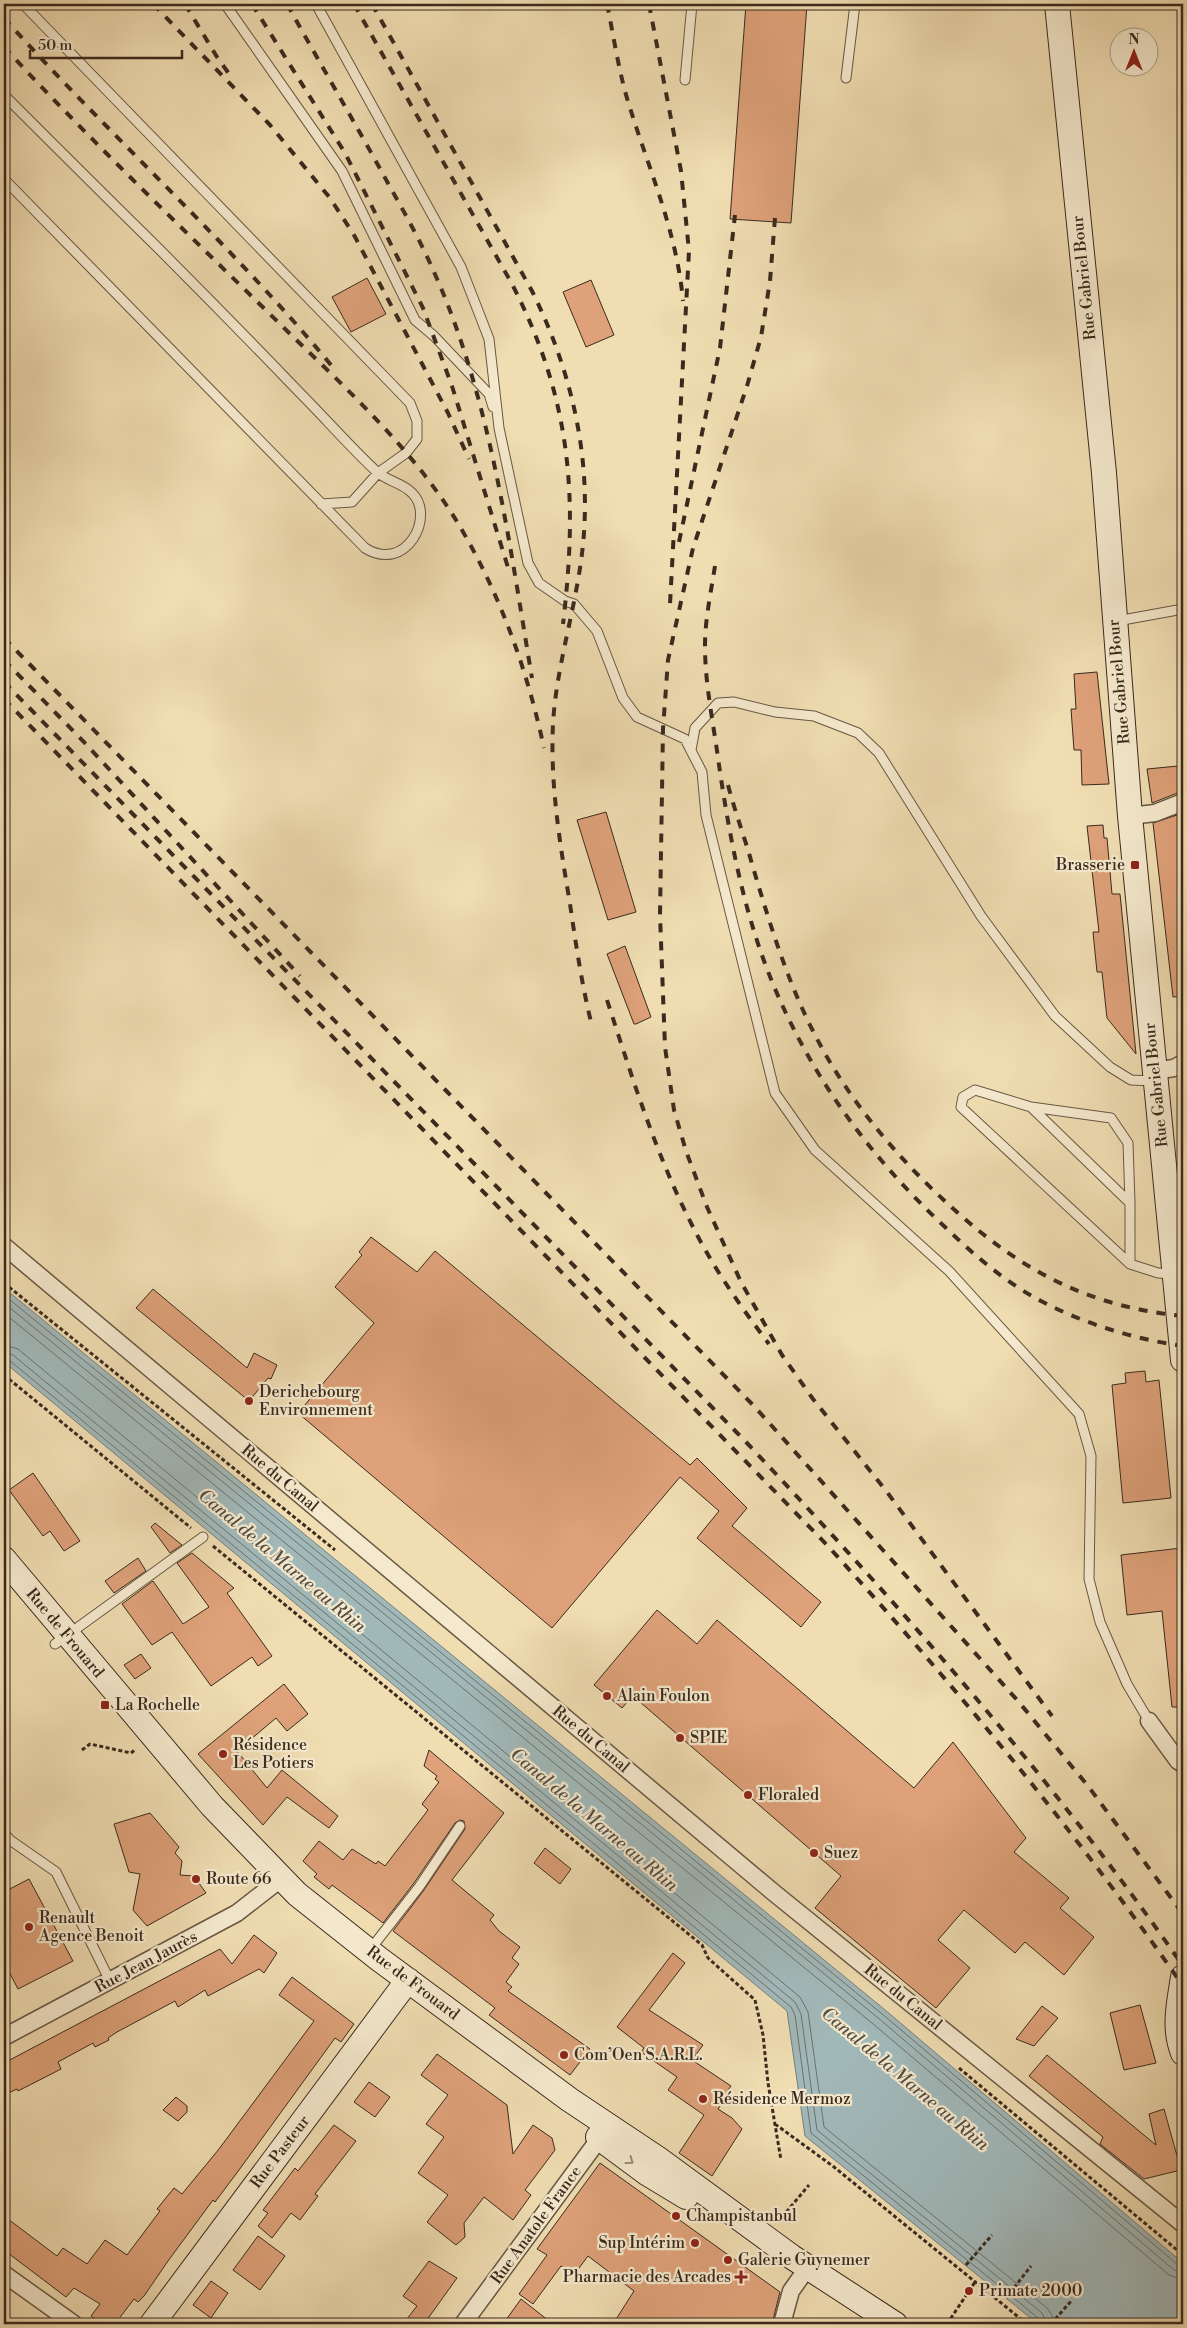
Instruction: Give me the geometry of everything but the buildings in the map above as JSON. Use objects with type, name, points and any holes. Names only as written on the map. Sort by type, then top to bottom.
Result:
[{"type":"main road","name":"Rue Gabriel Bour","points":[[1058,4],[1104,473],[1130,816],[1154,1076],[1174,1274],[1181,1312],[1183,1355]]},
{"type":"main road","name":"Rue de Frouard","points":[[4,1559],[105,1705],[142,1744],[201,1815],[277,1883],[297,1894],[369,1950],[404,1985]]},
{"type":"main road","name":"Rue de Frouard","points":[[4,1583],[60,1640],[212,1806],[277,1883],[287,1903],[570,2100],[648,2174],[804,2272],[895,2324]]},
{"type":"main road","points":[[1183,1977],[1177,2019],[1178,2037],[1183,2053]]},
{"type":"main road","name":"Rue Pasteur","points":[[152,2324],[404,1985]]},
{"type":"main road","name":"Rue de Frouard","points":[[604,2132],[657,2158],[765,2238],[868,2324]]},
{"type":"street","points":[[1130,816],[1155,813],[1183,802]]},
{"type":"street","points":[[1154,1076],[1183,1064]]},
{"type":"street","name":"Rue du Canal","points":[[4,1246],[773,1892],[1183,2224]]},
{"type":"street","points":[[1149,1721],[1178,1761],[1183,1764]]},
{"type":"street","name":"Rue Jean Jaurès","points":[[4,2037],[237,1913],[277,1883]]},
{"type":"street","name":"Rue Anatole France","points":[[463,2324],[604,2132]]},
{"type":"street","points":[[782,2324],[791,2291],[804,2272]]},
{"type":"street","points":[[4,2274],[74,2324]]},
{"type":"lane","points":[[23,4],[410,403],[417,421],[417,439],[406,453],[378,473],[352,502],[321,504]]},
{"type":"lane","points":[[225,4],[342,171],[415,320],[434,336],[489,394],[499,428],[528,563],[539,583],[565,601],[574,604],[597,631],[623,698],[638,718],[685,739],[692,750],[702,772],[706,815],[775,1093],[815,1150],[949,1271],[1079,1414],[1091,1456],[1089,1580],[1100,1622],[1128,1684],[1149,1721]]},
{"type":"lane","points":[[316,4],[461,266],[489,339],[499,428]]},
{"type":"lane","points":[[685,80],[692,4]]},
{"type":"lane","points":[[846,78],[855,4]]},
{"type":"lane","points":[[4,95],[216,306],[378,473],[412,493],[418,502],[418,528],[410,545],[396,554],[375,555],[364,548],[4,179]]},
{"type":"lane","points":[[1114,621],[1183,609]]},
{"type":"lane","points":[[692,750],[696,728],[718,703],[734,702],[775,712],[814,716],[858,733],[879,753],[981,916],[1055,1016],[1110,1067],[1132,1080],[1154,1076]]},
{"type":"lane","points":[[1130,1264],[1128,1143],[1111,1118],[1031,1107],[975,1090],[963,1097],[961,1107],[1130,1264],[1158,1273],[1174,1274]]},
{"type":"lane","points":[[1031,1107],[1130,1203]]},
{"type":"lane","points":[[60,1640],[203,1538]]},
{"type":"lane","points":[[369,1950],[419,1887],[460,1826]]},
{"type":"lane","points":[[4,1833],[10,1840],[56,1872],[110,1981]]},
{"type":"path","points":[[4,1375],[702,1945],[708,1958],[755,2000],[763,2035],[781,2160]]},
{"type":"path","points":[[82,1750],[90,1744],[131,1754],[142,1744]]},
{"type":"path","points":[[775,2124],[798,2138],[1027,2324]]},
{"type":"path","points":[[765,2238],[809,2185]]},
{"type":"path","points":[[966,2265],[992,2234]]},
{"type":"path","points":[[1006,2298],[1031,2266]]},
{"type":"path","points":[[947,2324],[975,2282]]},
{"type":"path","points":[[1051,2324],[1072,2300]]},
{"type":"water","name":"Canal de la Marne au Rhin","points":[[4,1288],[884,2009],[1183,2263],[1183,2324],[1038,2324],[805,2136],[787,2011],[4,1362]]},
{"type":"railway","points":[[153,4],[270,125],[330,198],[354,235],[448,413],[469,459]]},
{"type":"railway","points":[[185,4],[232,78]]},
{"type":"railway","points":[[252,4],[345,153],[423,308],[452,386],[510,574]]},
{"type":"railway","points":[[287,4],[414,231],[428,258],[454,320],[484,420],[496,472],[532,678]]},
{"type":"railway","points":[[354,4],[512,284],[532,327],[547,369],[566,450],[569,491],[570,534],[563,624]]},
{"type":"railway","points":[[372,4],[532,291],[560,357],[578,426],[585,496],[584,532],[577,588],[555,704],[552,747],[554,792],[563,859],[585,996],[592,1026]]},
{"type":"railway","points":[[607,4],[626,95],[669,227],[680,276],[683,301]]},
{"type":"railway","points":[[649,4],[681,171],[689,251],[670,604]]},
{"type":"railway","points":[[4,18],[44,62],[252,276],[331,365]]},
{"type":"railway","points":[[4,47],[140,186],[352,394],[420,469],[459,525],[487,578],[520,661],[544,748]]},
{"type":"railway","points":[[679,542],[720,348],[735,215]]},
{"type":"railway","points":[[775,218],[770,281],[761,337],[747,386],[693,548],[668,660],[663,729],[660,915],[665,1047],[674,1110],[686,1151],[707,1207],[741,1282],[782,1355],[813,1399],[887,1492],[1052,1716]]},
{"type":"railway","points":[[715,566],[708,606],[705,661],[710,706],[733,849],[746,904],[773,984],[806,1052],[825,1084],[868,1145],[892,1173],[956,1237],[1002,1277],[1041,1301],[1092,1324],[1128,1335],[1183,1346]]},
{"type":"railway","points":[[4,638],[754,1406],[1018,1701],[1088,1786],[1183,1914]]},
{"type":"railway","points":[[4,660],[84,742],[300,976]]},
{"type":"railway","points":[[4,682],[746,1442],[862,1568],[919,1631],[1029,1762],[1082,1829],[1183,1966]]},
{"type":"railway","points":[[4,699],[827,1545],[921,1651],[1012,1760],[1100,1871],[1183,1986]]},
{"type":"railway","points":[[728,785],[772,928],[786,970],[803,1011],[824,1052],[849,1092],[892,1147],[925,1182],[982,1233],[1011,1255],[1041,1273],[1073,1289],[1107,1301],[1143,1310],[1183,1316]]},
{"type":"railway","points":[[607,1000],[656,1144],[680,1200],[701,1243],[719,1273],[769,1344]]},
{"type":"place","name":"Brasserie","points":[[1135,865]]},
{"type":"place","name":"Derichebourg Environnement","points":[[249,1401]]},
{"type":"place","name":"Alain Foulon","points":[[607,1696]]},
{"type":"place","name":"La Rochelle","points":[[105,1705]]},
{"type":"place","name":"SPIE","points":[[680,1738]]},
{"type":"place","name":"Résidence Les Potiers","points":[[223,1754]]},
{"type":"place","name":"Floraled","points":[[748,1795]]},
{"type":"place","name":"Suez","points":[[814,1853]]},
{"type":"place","name":"Route 66","points":[[196,1879]]},
{"type":"place","name":"Renault Agence Benoit","points":[[29,1927]]},
{"type":"place","name":"Com’Oen S.A.R.L.","points":[[564,2055]]},
{"type":"place","name":"Résidence Mermoz","points":[[703,2099]]},
{"type":"place","name":"Champistanbul","points":[[676,2216]]},
{"type":"place","name":"Sup Intérim","points":[[695,2243]]},
{"type":"place","name":"Galerie Guynemer","points":[[728,2260]]},
{"type":"place","name":"Pharmacie des Arcades","points":[[741,2277]]},
{"type":"place","name":"Primate 2000","points":[[969,2291]]}]
